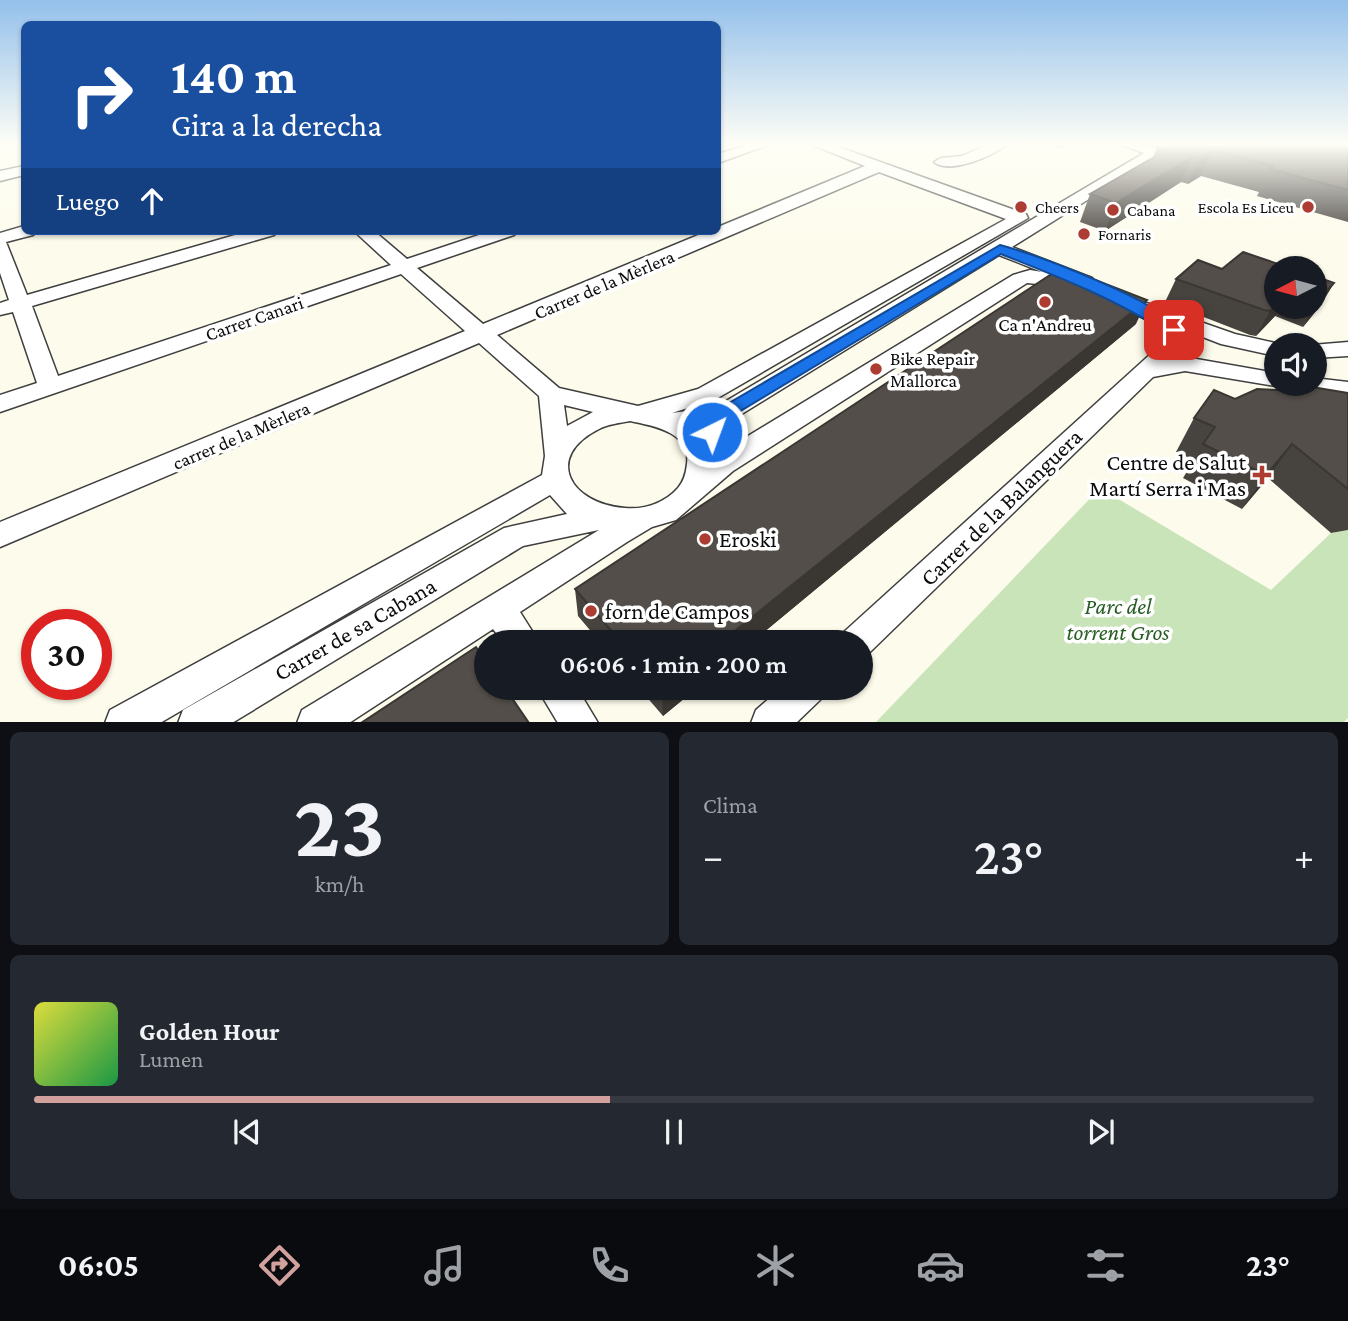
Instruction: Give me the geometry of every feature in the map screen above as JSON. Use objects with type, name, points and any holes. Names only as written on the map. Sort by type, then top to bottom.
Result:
[{"type":"street","name":"Carrer de la Mèrlera","points":[[721,234],[852,178]]},
{"type":"street","points":[[125,722],[552,470],[568,438],[586,425],[606,417],[635,414],[707,394],[1020,218],[911,178]]},
{"type":"street","points":[[675,423],[723,414],[1115,178]]},
{"type":"street","points":[[0,238],[21,233]]},
{"type":"street","points":[[0,309],[254,235]]},
{"type":"street","points":[[368,235],[551,394],[675,423],[691,434],[701,450],[704,469],[697,487]]},
{"type":"street","name":"Carrer Canari","points":[[0,404],[496,235]]},
{"type":"street","name":"Carrer de la Mèrlera","points":[[482,335],[718,235]]},
{"type":"street","points":[[0,246],[50,387]]},
{"type":"street","points":[[1000,249],[1087,283],[1104,294]]},
{"type":"street","points":[[317,722],[616,534],[680,505],[723,464],[1020,279],[1049,276],[1229,339],[1264,346]]},
{"type":"street","name":"Carrer de la Balanguera","points":[[870,630],[1177,341],[1174,330],[1142,309]]},
{"type":"street","name":"carrer de la Mèrlera","points":[[0,535],[482,335]]},
{"type":"street","points":[[1327,350],[1348,349]]},
{"type":"street","points":[[1144,371],[1185,364],[1264,378]]},
{"type":"street","points":[[1327,387],[1348,390]]},
{"type":"street","points":[[551,394],[552,470],[560,491],[577,508],[601,518],[629,520],[657,516]]},
{"type":"street","points":[[701,450],[723,414]]},
{"type":"street","name":"Carrer de sa Cabana","points":[[515,536],[552,470]]},
{"type":"street","name":"Carrer de sa Cabana","points":[[197,722],[515,536],[601,518]]},
{"type":"street","points":[[497,607],[513,630]]},
{"type":"street","points":[[564,700],[579,722]]},
{"type":"street","points":[[770,722],[794,700]]},
{"type":"green space","name":"Parc del torrent Gros","points":[[1100,488],[1271,590],[1331,533],[1348,530],[1348,718],[1344,722],[876,722]]},
{"type":"building","points":[[1118,178],[1157,178],[1116,203],[1090,194]]},
{"type":"building","points":[[1302,178],[1348,178],[1348,190]]},
{"type":"building","points":[[1243,252],[1264,259],[1264,310],[1176,279],[1198,260],[1222,269]]},
{"type":"building","points":[[1062,267],[1147,300],[736,630],[611,630],[575,589]]},
{"type":"building","points":[[1327,281],[1334,283],[1327,291]]},
{"type":"building","points":[[1257,389],[1264,389],[1264,396],[1327,396],[1327,390],[1348,393],[1348,489],[1292,444],[1266,475],[1203,444],[1215,427],[1194,418],[1214,390],[1235,399]]},
{"type":"building","points":[[474,648],[474,700],[513,700],[528,722],[363,722]]},
{"type":"place","name":"Cheers","points":[[1021,207]]},
{"type":"place","name":"Escola Es Liceu","points":[[1308,207]]},
{"type":"place","name":"Cabana","points":[[1113,210]]},
{"type":"place","name":"Fornaris","points":[[1084,234]]},
{"type":"place","name":"Ca n'Andreu","points":[[1045,302]]},
{"type":"place","name":"Bike Repair Mallorca","points":[[876,369]]},
{"type":"place","name":"Centre de Salut Martí Serra i Mas","points":[[1262,475]]},
{"type":"place","name":"Eroski","points":[[705,539]]},
{"type":"place","name":"forn de Campos","points":[[591,611]]},
{"type":"route","points":[[712,432],[723,414],[1000,249],[1087,283],[1104,294],[1142,309],[1174,330]]}]
